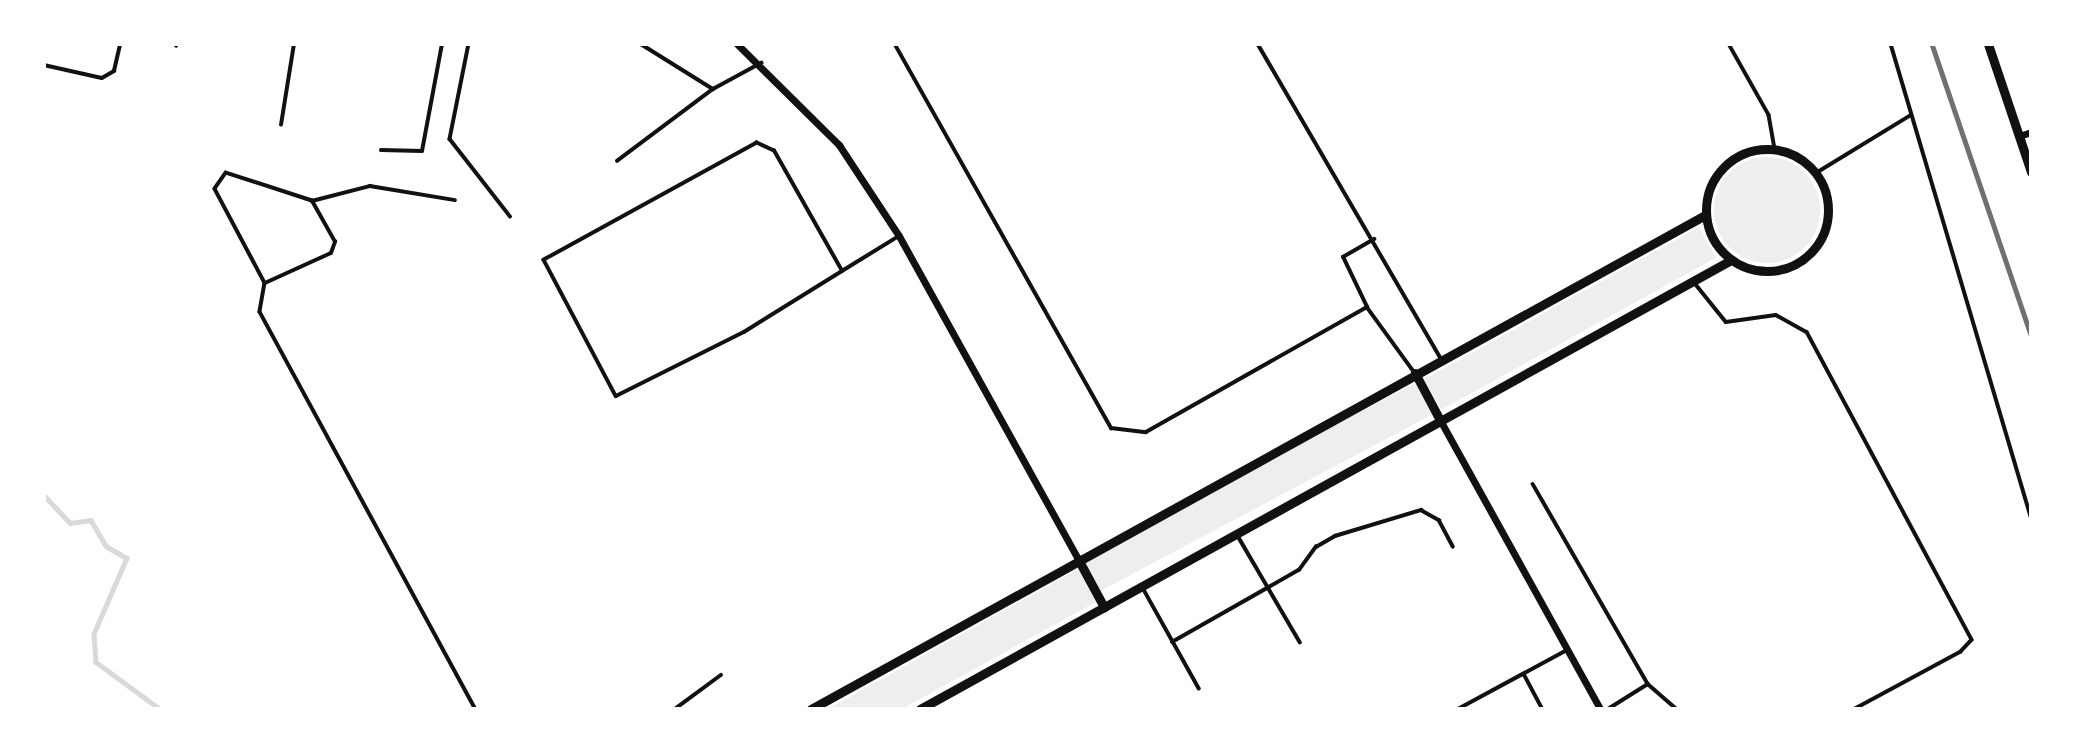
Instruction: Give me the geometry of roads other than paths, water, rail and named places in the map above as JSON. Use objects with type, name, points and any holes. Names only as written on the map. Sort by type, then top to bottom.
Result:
[{"type":"street","points":[[737,44],[761,62],[839,145],[899,236],[1104,607]]},
{"type":"street","points":[[1988,44],[2031,172]]},
{"type":"street","points":[[2019,136],[2031,132]]},
{"type":"street","points":[[1775,148],[1816,173],[1828,209],[1817,246],[1786,268],[1767,272],[1731,260],[1718,247],[1705,215],[1706,196],[1724,165],[1748,151],[1775,148]]},
{"type":"street","points":[[811,709],[1441,358],[1705,215]]},
{"type":"street","points":[[920,709],[1731,260]]},
{"type":"street","points":[[1415,373],[1600,709]]},
{"type":"lane","points":[[44,65],[102,78],[114,71],[120,44]]},
{"type":"lane","points":[[281,125],[294,44]]},
{"type":"lane","points":[[381,150],[422,151],[442,44]]},
{"type":"lane","points":[[469,44],[450,139],[510,216]]},
{"type":"lane","points":[[507,44],[534,44]]},
{"type":"lane","points":[[641,44],[713,89]]},
{"type":"lane","points":[[895,44],[1111,428],[1146,432],[1367,307]]},
{"type":"lane","points":[[1258,44],[1441,358]]},
{"type":"lane","points":[[1729,44],[1769,116],[1775,148]]},
{"type":"lane","points":[[1891,44],[2031,517]]},
{"type":"lane","points":[[617,161],[713,89],[761,62]]},
{"type":"lane","points":[[1816,173],[1912,114]]},
{"type":"lane","points":[[842,271],[774,151],[757,142],[544,260],[616,396],[744,332],[899,236]]},
{"type":"lane","points":[[455,200],[370,186],[312,201],[226,173],[216,179],[265,283],[263,319],[476,709]]},
{"type":"lane","points":[[265,283],[335,248],[312,201]]},
{"type":"lane","points":[[1374,239],[1343,257],[1367,307],[1415,373]]},
{"type":"lane","points":[[1693,281],[1726,321],[1776,315],[1807,332],[1972,640],[1961,652],[1855,709]]},
{"type":"lane","points":[[1533,484],[1648,684],[1677,709]]},
{"type":"lane","points":[[1172,642],[1299,569],[1324,541],[1421,510],[1439,520],[1453,546]]},
{"type":"lane","points":[[1237,534],[1300,642]]},
{"type":"lane","points":[[1142,586],[1199,688]]},
{"type":"lane","points":[[1458,709],[1567,650]]},
{"type":"lane","points":[[1524,674],[1544,709]]},
{"type":"lane","points":[[676,709],[721,675]]},
{"type":"lane","points":[[1608,709],[1648,684]]},
{"type":"waterway","points":[[44,495],[70,523],[91,520],[106,546],[127,558],[94,634],[96,662],[160,709]]},
{"type":"railway","points":[[1932,44],[2031,334]]}]
